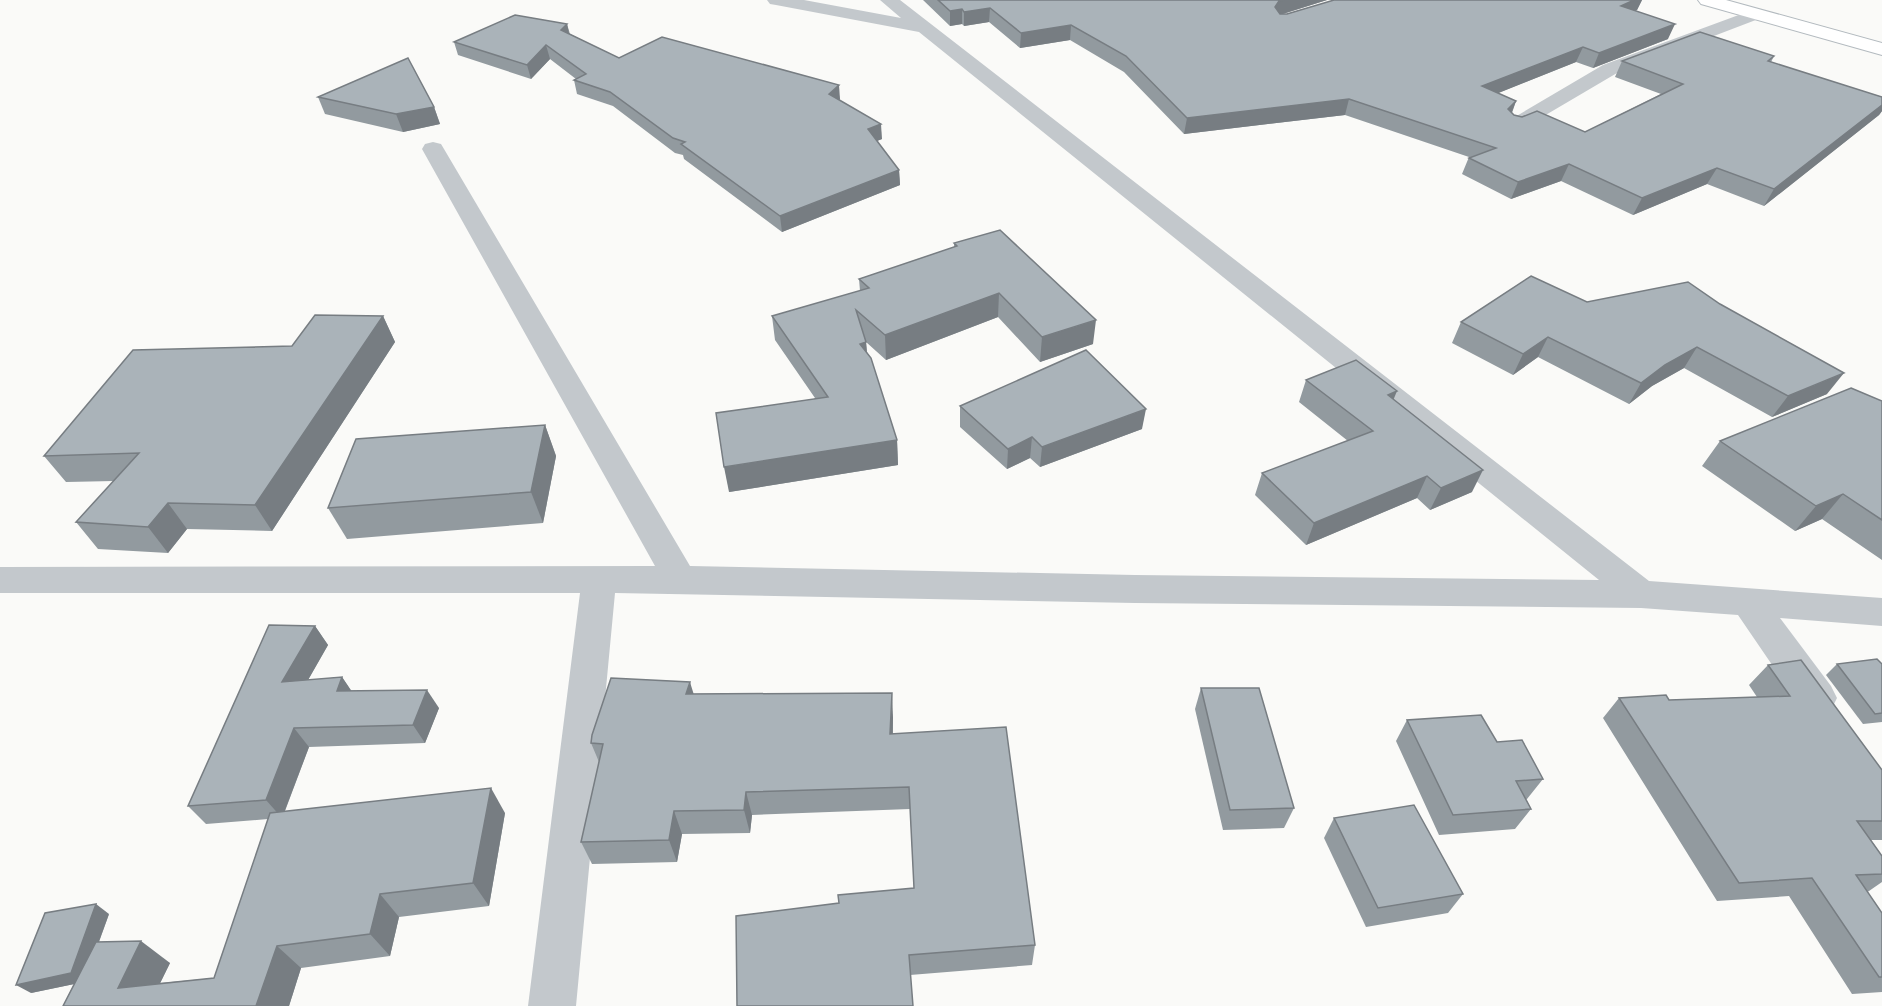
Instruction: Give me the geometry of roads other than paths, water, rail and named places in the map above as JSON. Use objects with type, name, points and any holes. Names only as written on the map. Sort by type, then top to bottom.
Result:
[{"type":"main road","points":[[1707,0],[1882,49]]},
{"type":"street","points":[[776,0],[924,28]]},
{"type":"street","points":[[890,0],[1641,594]]},
{"type":"street","points":[[1515,125],[1610,69],[1755,14]]},
{"type":"street","points":[[433,149],[680,579]]},
{"type":"street","points":[[552,1006],[599,579]]},
{"type":"street","points":[[0,580],[680,579],[1135,589],[1641,594],[1882,612]]},
{"type":"street","points":[[1748,602],[1835,722]]}]
